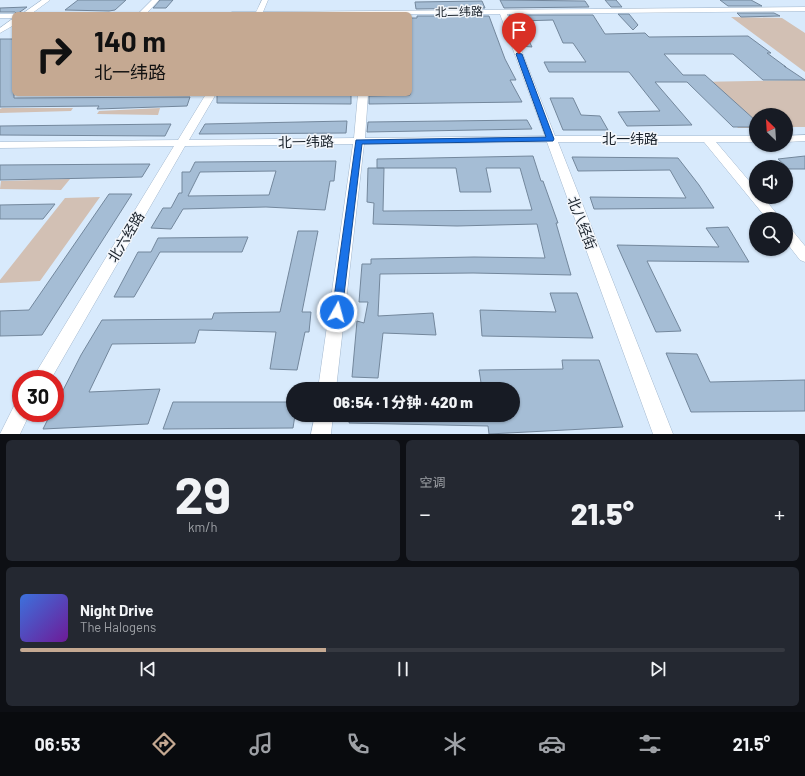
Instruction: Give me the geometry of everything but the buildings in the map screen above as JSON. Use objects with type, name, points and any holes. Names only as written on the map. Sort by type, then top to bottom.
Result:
[{"type":"street","points":[[29,12],[47,0]]},
{"type":"street","points":[[144,12],[156,0]]},
{"type":"street","points":[[259,12],[265,0]]},
{"type":"street","name":"北二纬路","points":[[386,12],[403,10],[503,12],[805,9]]},
{"type":"street","name":"北八经街","points":[[503,12],[662,434]]},
{"type":"street","points":[[0,16],[12,16]]},
{"type":"street","points":[[0,31],[12,23]]},
{"type":"street","name":"北六经路","points":[[46,370],[210,96]]},
{"type":"street","points":[[328,382],[359,141],[363,96]]},
{"type":"street","points":[[793,139],[805,138]]},
{"type":"street","name":"北一纬路","points":[[1,146],[550,139],[749,139]]},
{"type":"street","points":[[708,140],[768,212]]},
{"type":"street","points":[[793,241],[805,256]]},
{"type":"street","points":[[9,434],[16,422]]},
{"type":"street","points":[[321,434],[323,422]]},
{"type":"shaded area","points":[[731,17],[782,18],[805,33],[805,72]]},
{"type":"shaded area","points":[[805,80],[805,127],[793,127],[793,108],[749,108],[749,128],[738,128],[697,82]]},
{"type":"shaded area","points":[[73,108],[71,111],[0,113],[0,109]]},
{"type":"shaded area","points":[[160,108],[158,115],[97,114],[99,111]]},
{"type":"shaded area","points":[[70,179],[61,190],[0,189],[1,181]]},
{"type":"shaded area","points":[[100,197],[40,281],[0,283],[0,280],[65,198]]},
{"type":"route","points":[[337,312],[359,141],[550,139],[519,54]]}]
